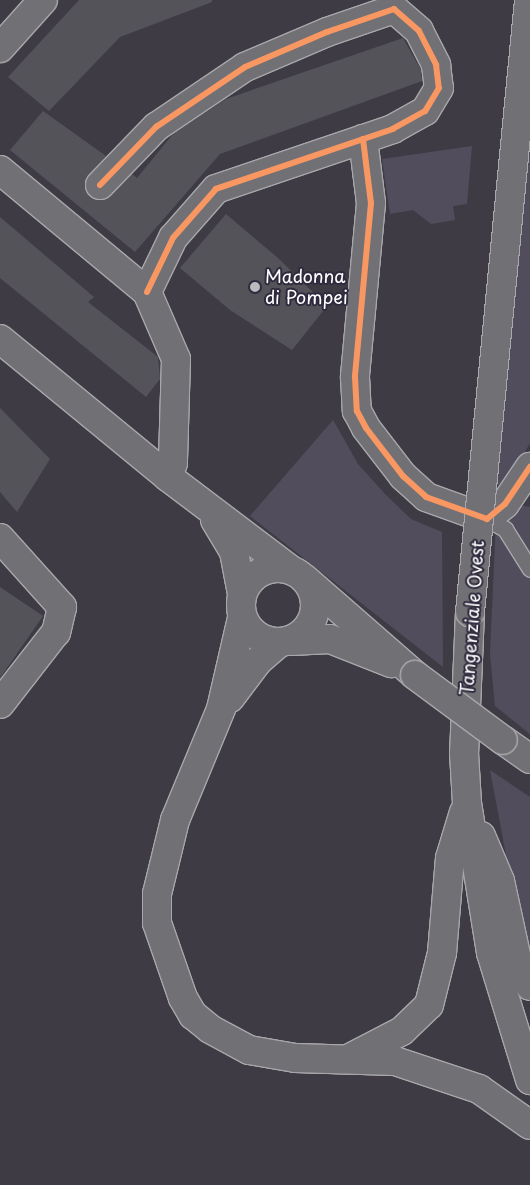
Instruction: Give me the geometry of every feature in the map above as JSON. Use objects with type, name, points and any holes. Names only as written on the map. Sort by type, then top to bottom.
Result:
[{"type":"main road","points":[[0,48],[43,0]]},
{"type":"main road","name":"Tangenziale Ovest","points":[[529,0],[470,612],[464,753],[467,803],[490,953],[530,1080]]},
{"type":"main road","points":[[100,185],[156,128],[245,67],[383,6],[394,9],[419,30],[436,65],[439,88],[425,111],[394,129],[216,189],[173,238],[147,292]]},
{"type":"main road","points":[[363,139],[371,203],[355,377],[357,411],[403,476],[426,497],[487,519],[505,504],[530,467]]},
{"type":"main road","points":[[0,170],[147,292],[176,359],[172,463],[168,477]]},
{"type":"main road","points":[[0,339],[168,477],[297,573],[415,675],[530,759]]},
{"type":"main road","points":[[205,504],[234,552],[242,606],[257,636],[285,642],[330,639],[347,644],[415,675]]},
{"type":"main road","points":[[0,538],[62,608],[56,632],[0,704]]},
{"type":"main road","points":[[221,708],[258,661],[311,624],[316,611],[313,592],[297,573],[279,568],[260,572],[247,584],[221,708],[176,820],[157,894],[157,923],[174,983],[193,1015],[249,1050],[295,1058],[395,1061],[445,1076],[479,1089],[530,1125]]},
{"type":"main road","points":[[348,1059],[402,1032],[429,1005],[442,953],[450,858],[467,803]]},
{"type":"main road","points":[[467,803],[500,881],[518,964],[530,986]]},
{"type":"lane","points":[[487,519],[505,529],[530,569]]},
{"type":"shaded area","points":[[530,111],[530,443],[511,477],[494,488]]},
{"type":"shaded area","points":[[472,146],[467,204],[453,206],[455,220],[431,224],[413,210],[390,214],[382,159]]},
{"type":"shaded area","points":[[333,420],[358,464],[385,494],[411,519],[442,532],[443,667],[250,516]]},
{"type":"shaded area","points":[[515,504],[530,507],[530,734],[495,706],[490,654],[496,520]]},
{"type":"shaded area","points":[[490,770],[530,797],[530,968],[526,961]]},
{"type":"building","points":[[79,0],[212,0],[212,2],[120,37],[49,111],[8,77]]},
{"type":"building","points":[[403,38],[421,70],[422,81],[220,154],[135,252],[10,150],[43,111],[106,156],[85,182],[90,197],[105,200],[132,174],[137,178],[173,134],[226,99]]},
{"type":"building","name":"Madonna di Pompei","points":[[226,214],[278,258],[327,306],[292,350],[230,310],[180,268]]},
{"type":"building","points":[[0,217],[94,297],[88,302],[158,357],[160,379],[146,397],[0,278]]},
{"type":"building","points":[[0,408],[50,459],[17,512],[0,492]]},
{"type":"building","points":[[0,587],[43,616],[0,678]]},
{"type":"cycle path","points":[[100,185],[156,127],[245,67],[327,32],[394,9],[419,31],[436,65],[439,88],[425,111],[393,129],[216,189],[173,238],[147,292]]},
{"type":"cycle path","points":[[363,139],[371,203],[355,377],[357,411],[366,428],[403,476],[426,497],[487,519],[505,504],[530,467]]},
{"type":"place","name":"Madonna di Pompei","points":[[255,287]]}]
